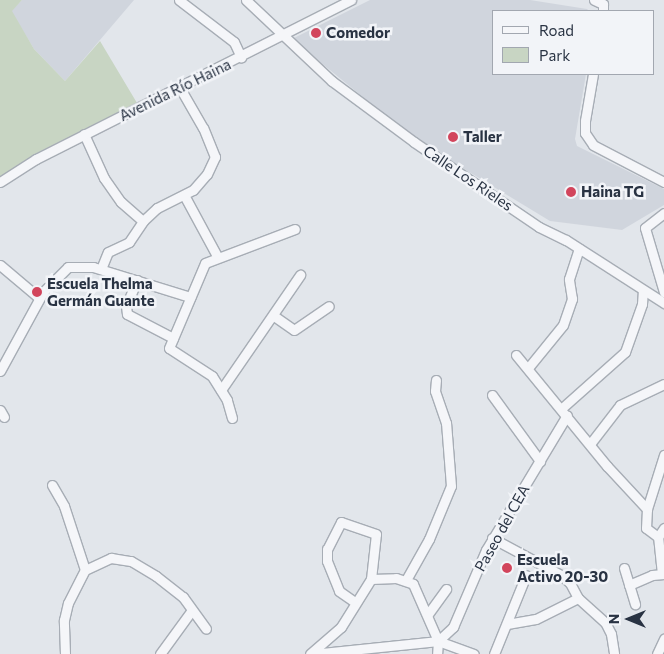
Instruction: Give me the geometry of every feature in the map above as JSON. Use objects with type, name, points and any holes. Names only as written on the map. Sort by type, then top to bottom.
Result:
[{"type":"street","points":[[179,0],[234,42],[241,57]]},
{"type":"street","name":"Calle Los Rieles","points":[[246,0],[332,81],[414,142],[539,227],[579,249],[664,303]]},
{"type":"street","name":"Avenida Río Haina","points":[[0,182],[84,134],[180,88],[351,0]]},
{"type":"street","points":[[594,0],[602,4],[603,10]]},
{"type":"street","points":[[593,75],[585,121],[585,133],[593,145],[664,182]]},
{"type":"street","points":[[102,269],[108,252],[129,242],[143,221],[157,208],[193,190],[207,174],[215,157],[203,128],[180,88]]},
{"type":"street","points":[[84,134],[104,178],[121,202],[143,221]]},
{"type":"street","points":[[654,176],[664,176]]},
{"type":"street","points":[[184,195],[217,256]]},
{"type":"street","points":[[664,214],[645,228],[664,292]]},
{"type":"street","points":[[232,418],[221,390],[212,376],[169,348],[205,263],[217,256],[252,247],[296,229]]},
{"type":"street","points":[[528,368],[563,325],[572,299],[569,279],[579,249]]},
{"type":"street","points":[[0,265],[40,298]]},
{"type":"street","points":[[0,371],[40,298],[68,266],[81,265],[102,269],[190,297]]},
{"type":"street","points":[[221,390],[300,276]]},
{"type":"street","points":[[137,280],[126,306],[127,314],[173,338]]},
{"type":"street","name":"Paseo del CEA","points":[[438,641],[453,627],[492,538],[540,462],[565,412],[625,352],[642,304],[643,290]]},
{"type":"street","points":[[274,316],[294,330],[329,306]]},
{"type":"street","points":[[516,355],[646,509]]},
{"type":"street","points":[[406,580],[429,539],[451,486],[446,423],[435,391],[436,380]]},
{"type":"street","points":[[590,444],[606,428],[620,405],[664,384]]},
{"type":"street","points":[[492,395],[540,462]]},
{"type":"street","points":[[658,537],[646,528],[646,509],[664,455]]},
{"type":"street","points":[[52,485],[64,506],[85,570]]},
{"type":"street","points":[[311,654],[341,627],[371,579],[376,534],[341,522],[327,549],[331,576],[339,591],[355,602]]},
{"type":"street","points":[[629,585],[663,574],[658,537],[664,529]]},
{"type":"street","points":[[492,538],[561,575],[578,598],[604,622],[611,634],[614,654]]},
{"type":"street","points":[[65,654],[64,620],[68,603],[85,570],[111,558],[131,561],[183,597],[206,629]]},
{"type":"street","points":[[624,568],[635,604]]},
{"type":"street","points":[[494,654],[526,575]]},
{"type":"street","points":[[371,579],[406,580],[413,584],[428,614],[438,641],[437,654]]},
{"type":"street","points":[[428,614],[446,589]]},
{"type":"street","points":[[507,624],[536,619],[578,598]]},
{"type":"street","points":[[160,654],[192,610]]},
{"type":"street","points":[[657,654],[664,639]]},
{"type":"street","points":[[311,654],[438,641],[474,654]]},
{"type":"shaded area","points":[[22,0],[134,0],[65,81],[34,49],[11,11]]},
{"type":"shaded area","points":[[370,0],[530,0],[587,9],[492,10],[492,75],[586,75],[575,139],[577,146],[664,189],[664,205],[622,230],[550,221],[413,138],[292,39]]},
{"type":"green space","points":[[0,0],[22,0],[12,11],[34,49],[65,81],[100,41],[137,103],[35,154],[0,178]]},
{"type":"place","name":"Comedor","points":[[316,33]]},
{"type":"place","name":"Taller","points":[[453,137]]},
{"type":"place","name":"Haina TG","points":[[571,192]]},
{"type":"place","name":"Escuela Thelma Germán Guante","points":[[37,292]]},
{"type":"place","name":"Escuela Activo 20-30","points":[[507,568]]}]
